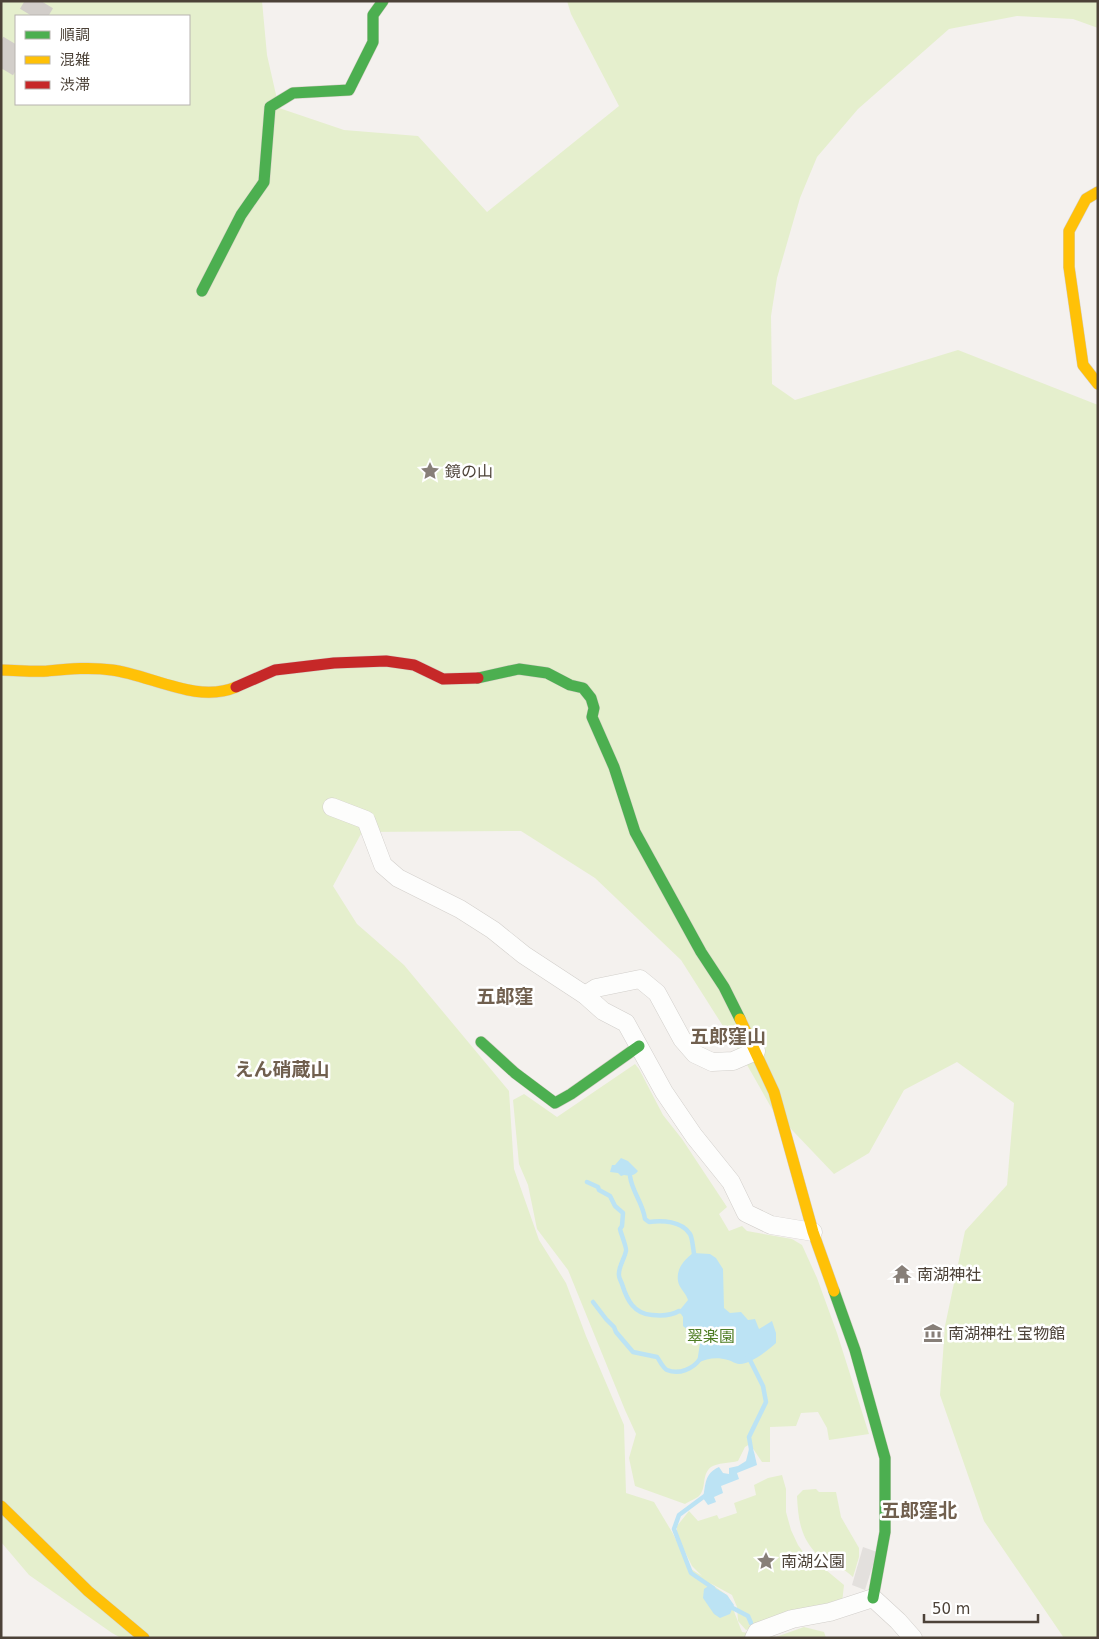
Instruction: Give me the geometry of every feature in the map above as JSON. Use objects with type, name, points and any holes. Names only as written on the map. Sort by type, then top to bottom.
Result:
[{"type":"street","points":[[202,291],[241,215],[264,182],[270,107],[293,93],[349,90],[373,42],[374,15],[383,1]]},
{"type":"street","points":[[1098,192],[1086,199],[1069,231],[1069,267],[1083,365],[1098,384]]},
{"type":"street","points":[[1,670],[44,671],[78,668],[113,670],[201,693],[231,689],[275,670],[334,663],[386,661],[414,665],[444,679],[473,679],[519,669],[547,673],[570,685],[584,688],[591,698],[594,708],[592,717],[614,767],[635,832],[701,952],[724,987],[774,1092],[812,1232],[855,1350],[885,1458],[885,1532],[873,1598]]},
{"type":"street","points":[[332,808],[366,820],[383,865],[398,878],[460,909],[493,930],[524,955],[585,995],[603,1011],[626,1023],[664,1092],[694,1136],[731,1182],[746,1213],[771,1225],[812,1232]]},
{"type":"street","points":[[585,995],[596,988],[640,980],[657,993],[682,1039],[695,1054],[712,1062],[733,1061],[756,1051]]},
{"type":"street","points":[[481,1042],[515,1073],[555,1103],[571,1094],[639,1046]]},
{"type":"street","points":[[1,1506],[122,1622],[144,1638]]},
{"type":"street","points":[[754,1638],[757,1632],[792,1619],[830,1612],[873,1598]]},
{"type":"street","points":[[873,1598],[913,1638]]},
{"type":"green space","points":[[1,1],[262,1],[267,55],[279,108],[344,130],[418,136],[487,212],[619,106],[571,14],[567,1],[1098,1],[1098,28],[1073,19],[1017,16],[949,29],[858,109],[817,157],[800,198],[777,278],[771,316],[772,384],[795,400],[958,350],[1098,405],[1098,1638],[1064,1638],[984,1521],[940,1395],[945,1326],[965,1231],[1007,1185],[1014,1103],[957,1062],[904,1090],[869,1153],[834,1174],[772,1109],[742,1056],[681,960],[595,878],[521,831],[362,832],[333,886],[357,924],[404,965],[509,1091],[514,1169],[539,1240],[566,1283],[586,1336],[624,1425],[626,1493],[654,1502],[691,1569],[702,1576],[692,1566],[677,1536],[677,1526],[689,1511],[698,1521],[717,1515],[719,1519],[737,1513],[734,1503],[756,1495],[754,1485],[768,1478],[782,1475],[786,1489],[786,1512],[798,1545],[811,1563],[826,1570],[844,1585],[842,1603],[767,1620],[746,1630],[738,1621],[737,1607],[732,1595],[710,1583],[728,1596],[742,1632],[776,1637],[804,1627],[824,1632],[826,1638],[121,1638],[29,1575],[1,1542]]},
{"type":"green space","name":"翠楽園","points":[[635,1064],[663,1115],[682,1139],[727,1207],[719,1214],[729,1231],[742,1226],[747,1231],[792,1239],[802,1245],[817,1278],[837,1333],[869,1434],[829,1440],[827,1428],[818,1412],[801,1413],[796,1426],[770,1427],[770,1462],[762,1462],[750,1444],[745,1447],[738,1461],[711,1467],[706,1474],[701,1493],[698,1497],[685,1504],[635,1486],[629,1458],[636,1434],[568,1270],[537,1229],[528,1185],[519,1164],[513,1100],[524,1094],[557,1117]]},
{"type":"green space","points":[[816,1489],[819,1492],[836,1492],[841,1517],[859,1548],[859,1557],[853,1577],[822,1559],[809,1545],[803,1532],[799,1518],[797,1496],[803,1490]]},
{"type":"shaded area","points":[[863,1547],[877,1552],[865,1590],[852,1585]]},
{"type":"water","points":[[621,1158],[628,1161],[638,1171],[632,1175],[621,1176],[618,1173],[610,1172],[612,1165],[615,1165]]},
{"type":"water","points":[[693,1253],[710,1254],[716,1258],[723,1269],[724,1308],[730,1313],[741,1312],[748,1320],[755,1319],[759,1329],[772,1321],[776,1333],[776,1343],[753,1360],[737,1364],[729,1360],[712,1358],[697,1363],[700,1343],[683,1326],[683,1317],[679,1311],[688,1300],[679,1284],[678,1273],[681,1265]]},
{"type":"water","points":[[749,1449],[754,1452],[757,1465],[737,1473],[739,1479],[721,1486],[723,1493],[714,1497],[716,1502],[708,1505],[703,1498],[708,1476],[719,1467],[723,1473],[729,1474],[729,1468],[738,1466],[746,1461]]},
{"type":"water","points":[[710,1585],[727,1595],[734,1605],[730,1614],[720,1618],[714,1614],[703,1598],[704,1589]]},
{"type":"waterway","points":[[630,1176],[645,1219],[649,1222],[671,1222],[682,1226],[691,1236],[695,1258]]},
{"type":"waterway","points":[[587,1182],[610,1196],[615,1206],[623,1213],[620,1229],[626,1251],[619,1276],[632,1305],[640,1312],[652,1315],[684,1312]]},
{"type":"waterway","points":[[593,1302],[633,1352],[657,1357],[664,1368],[676,1372],[694,1366],[700,1359]]},
{"type":"waterway","points":[[748,1356],[763,1386],[766,1402],[749,1437],[752,1455]]},
{"type":"waterway","points":[[706,1495],[679,1515],[674,1529],[691,1573],[713,1588]]},
{"type":"waterway","points":[[727,1605],[748,1616],[751,1623]]},
{"type":"tunnel","points":[[33,15],[41,1]]},
{"type":"tunnel","points":[[1,68],[15,45]]},
{"type":"traffic: fast","points":[[202,291],[241,215],[264,182],[270,107],[293,93],[349,90],[373,42],[373,15],[383,1]]},
{"type":"traffic: fast","points":[[478,678],[519,669],[547,673],[570,685],[583,688],[591,698],[594,708],[592,717],[614,767],[635,832],[701,952],[724,987],[740,1019]]},
{"type":"traffic: fast","points":[[481,1042],[515,1073],[555,1103],[571,1094],[639,1046]]},
{"type":"traffic: fast","points":[[834,1291],[855,1350],[885,1458],[885,1532],[873,1598]]},
{"type":"traffic: slow","points":[[1098,192],[1086,199],[1069,231],[1069,267],[1083,365],[1098,384]]},
{"type":"traffic: slow","points":[[1,670],[104,669],[127,673],[190,690],[206,692],[236,687]]},
{"type":"traffic: slow","points":[[740,1019],[774,1092],[813,1232],[834,1291]]},
{"type":"traffic: slow","points":[[1,1506],[88,1591],[144,1638]]},
{"type":"traffic: jam","points":[[236,687],[275,670],[334,663],[386,661],[414,665],[443,679],[478,678]]},
{"type":"place","name":"鏡の山","points":[[430,471]]},
{"type":"place","name":"南湖神社","points":[[902,1274]]},
{"type":"place","name":"南湖神社 宝物館","points":[[933,1333]]},
{"type":"place","name":"南湖公園","points":[[766,1561]]},
{"type":"district","name":"五郎窪","points":[[505,996]]},
{"type":"district","name":"五郎窪山","points":[[728,1036]]},
{"type":"district","name":"えん硝蔵山","points":[[282,1069]]},
{"type":"district","name":"五郎窪北","points":[[919,1510]]}]
